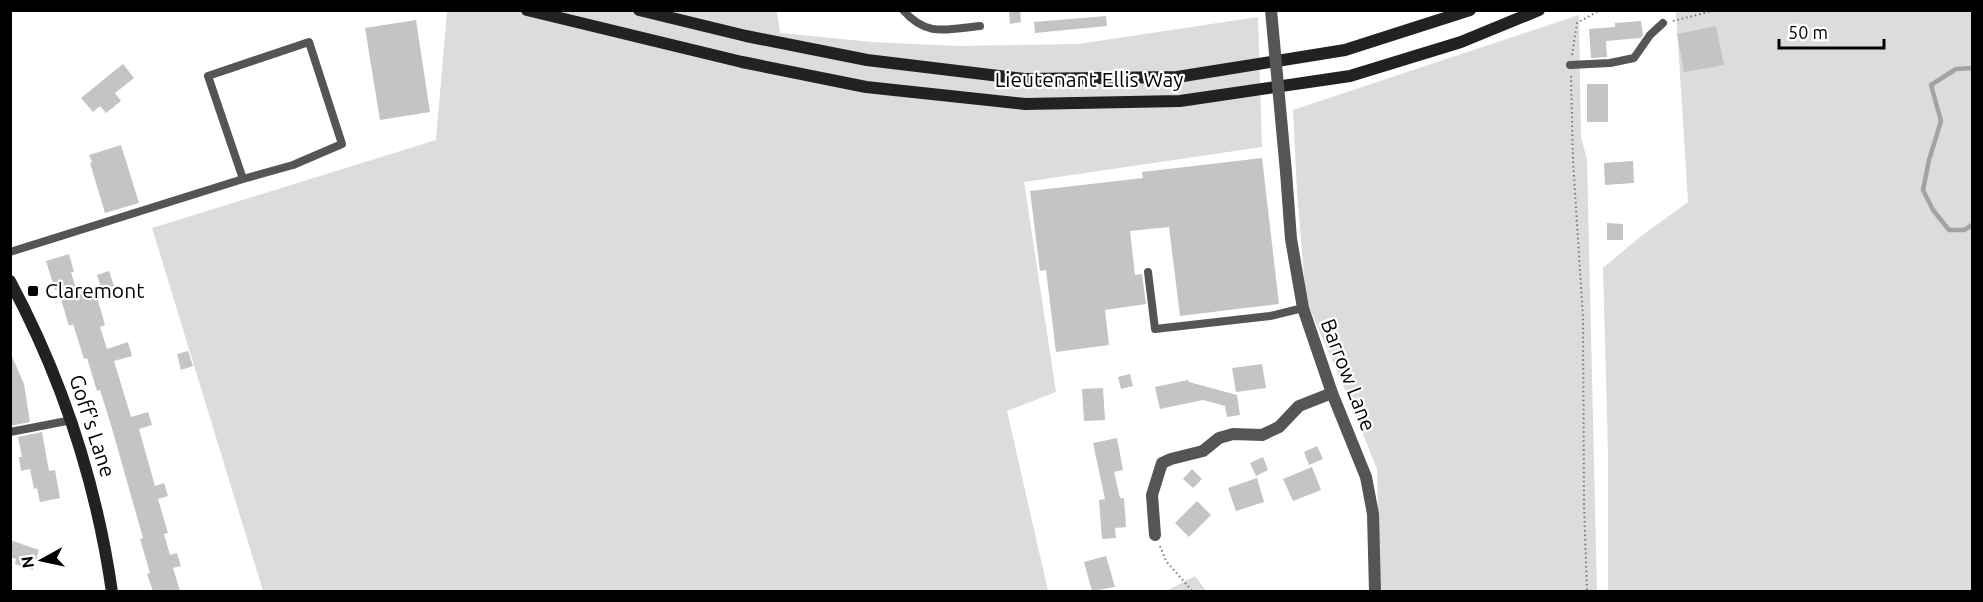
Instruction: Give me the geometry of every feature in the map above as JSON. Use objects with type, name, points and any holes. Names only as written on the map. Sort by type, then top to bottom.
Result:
[{"type":"main road","name":"Lieutenant Ellis Way","points":[[527,10],[742,62],[866,87],[1025,104],[1180,101],[1350,76],[1461,42],[1539,10]]},
{"type":"main road","name":"Lieutenant Ellis Way","points":[[639,10],[746,36],[867,60],[1024,79],[1177,77],[1345,50],[1470,10]]},
{"type":"main road","name":"Goff's Lane","points":[[10,281],[31,320],[72,420],[91,487],[112,591]]},
{"type":"street","name":"Barrow Lane","points":[[1271,10],[1291,239],[1303,308],[1332,393],[1366,477],[1373,514],[1375,591]]},
{"type":"street","points":[[1155,535],[1152,495],[1162,463],[1203,451],[1219,438],[1233,434],[1262,435],[1280,427],[1299,406],[1332,393]]},
{"type":"lane","points":[[903,10],[925,28],[980,26]]},
{"type":"lane","points":[[1570,65],[1610,63],[1634,58],[1650,35],[1663,23]]},
{"type":"lane","points":[[10,252],[293,165],[342,144],[309,42],[208,76],[243,179]]},
{"type":"lane","points":[[1148,272],[1155,329],[1270,316],[1303,308]]},
{"type":"lane","points":[[10,432],[72,420]]},
{"type":"path","points":[[1587,591],[1583,318],[1573,161],[1570,65],[1577,23],[1600,10]]},
{"type":"path","points":[[1663,23],[1716,10]]},
{"type":"path","points":[[1155,535],[1166,561],[1193,591]]},
{"type":"shaded area","points":[[447,11],[777,11],[780,33],[872,42],[958,46],[1078,44],[1258,17],[1262,147],[1024,182],[1056,392],[1007,411],[1048,591],[263,591],[152,228],[436,140]]},
{"type":"shaded area","points":[[1676,11],[1972,11],[1972,591],[1608,591],[1608,453],[1603,268],[1688,202]]},
{"type":"shaded area","points":[[1579,15],[1581,138],[1587,159],[1597,591],[1380,591],[1377,469],[1306,300],[1293,110]]},
{"type":"shaded area","points":[[1195,576],[1206,591],[1166,591]]},
{"type":"building","points":[[1009,10],[1020,10],[1021,22],[1010,24]]},
{"type":"building","points":[[1106,16],[1107,26],[1035,33],[1034,22]]},
{"type":"building","points":[[416,20],[430,112],[380,120],[365,28]]},
{"type":"building","points":[[1641,21],[1643,35],[1641,38],[1606,41],[1607,57],[1591,58],[1589,29],[1615,27],[1615,23]]},
{"type":"building","points":[[1716,26],[1724,65],[1684,72],[1677,34]]},
{"type":"building","points":[[123,64],[134,78],[115,93],[121,101],[106,113],[100,106],[93,112],[81,98]]},
{"type":"building","points":[[1587,84],[1608,84],[1608,122],[1587,122]]},
{"type":"building","points":[[121,145],[139,203],[105,213],[89,155]]},
{"type":"building","points":[[1262,158],[1279,304],[1180,316],[1169,227],[1130,231],[1135,275],[1142,274],[1146,304],[1105,310],[1109,345],[1056,352],[1046,270],[1040,271],[1030,191],[1143,178],[1142,172]]},
{"type":"building","points":[[1633,161],[1634,183],[1605,185],[1604,163]]},
{"type":"building","points":[[1607,223],[1623,224],[1623,240],[1607,240]]},
{"type":"building","points":[[69,254],[74,272],[71,272],[78,295],[95,290],[105,325],[100,327],[107,349],[128,342],[132,356],[114,361],[131,417],[148,412],[152,425],[139,429],[155,486],[164,483],[168,496],[158,499],[168,533],[164,534],[170,555],[177,553],[181,566],[173,568],[180,591],[153,591],[147,574],[150,573],[140,539],[143,538],[100,390],[97,391],[73,324],[69,326],[58,289],[55,290],[46,261]]},
{"type":"building","points":[[109,271],[114,286],[102,290],[97,275]]},
{"type":"building","points":[[188,351],[193,366],[181,370],[177,354]]},
{"type":"building","points":[[10,352],[24,384],[30,422],[10,426]]},
{"type":"building","points":[[1262,364],[1266,388],[1236,392],[1232,368]]},
{"type":"building","points":[[1130,374],[1133,386],[1121,389],[1118,377]]},
{"type":"building","points":[[1188,380],[1237,395],[1240,415],[1227,417],[1225,406],[1203,400],[1160,409],[1155,387]]},
{"type":"building","points":[[1103,388],[1105,420],[1084,421],[1082,389]]},
{"type":"building","points":[[42,432],[49,471],[55,470],[60,498],[40,502],[37,488],[34,489],[30,469],[21,471],[19,457],[22,457],[18,437]]},
{"type":"building","points":[[1117,438],[1123,470],[1114,472],[1120,498],[1124,498],[1126,527],[1115,528],[1116,538],[1102,539],[1099,500],[1105,499],[1093,443]]},
{"type":"building","points":[[1317,446],[1323,459],[1309,465],[1304,452]]},
{"type":"building","points":[[1263,457],[1268,470],[1256,476],[1250,463]]},
{"type":"building","points":[[1312,467],[1321,490],[1293,501],[1283,479]]},
{"type":"building","points":[[1192,469],[1202,479],[1193,488],[1183,479]]},
{"type":"building","points":[[1257,478],[1264,502],[1236,511],[1228,488]]},
{"type":"building","points":[[1197,501],[1211,515],[1189,537],[1175,523]]},
{"type":"building","points":[[10,540],[39,550],[33,570],[15,564],[16,559],[10,557]]},
{"type":"building","points":[[1106,556],[1115,587],[1092,591],[1084,562]]},
{"type":"waterway","points":[[1972,68],[1956,69],[1931,85],[1941,121],[1923,190],[1933,210],[1949,230],[1964,230],[1972,225]]},
{"type":"place","name":"Claremont","points":[[33,291]]}]
